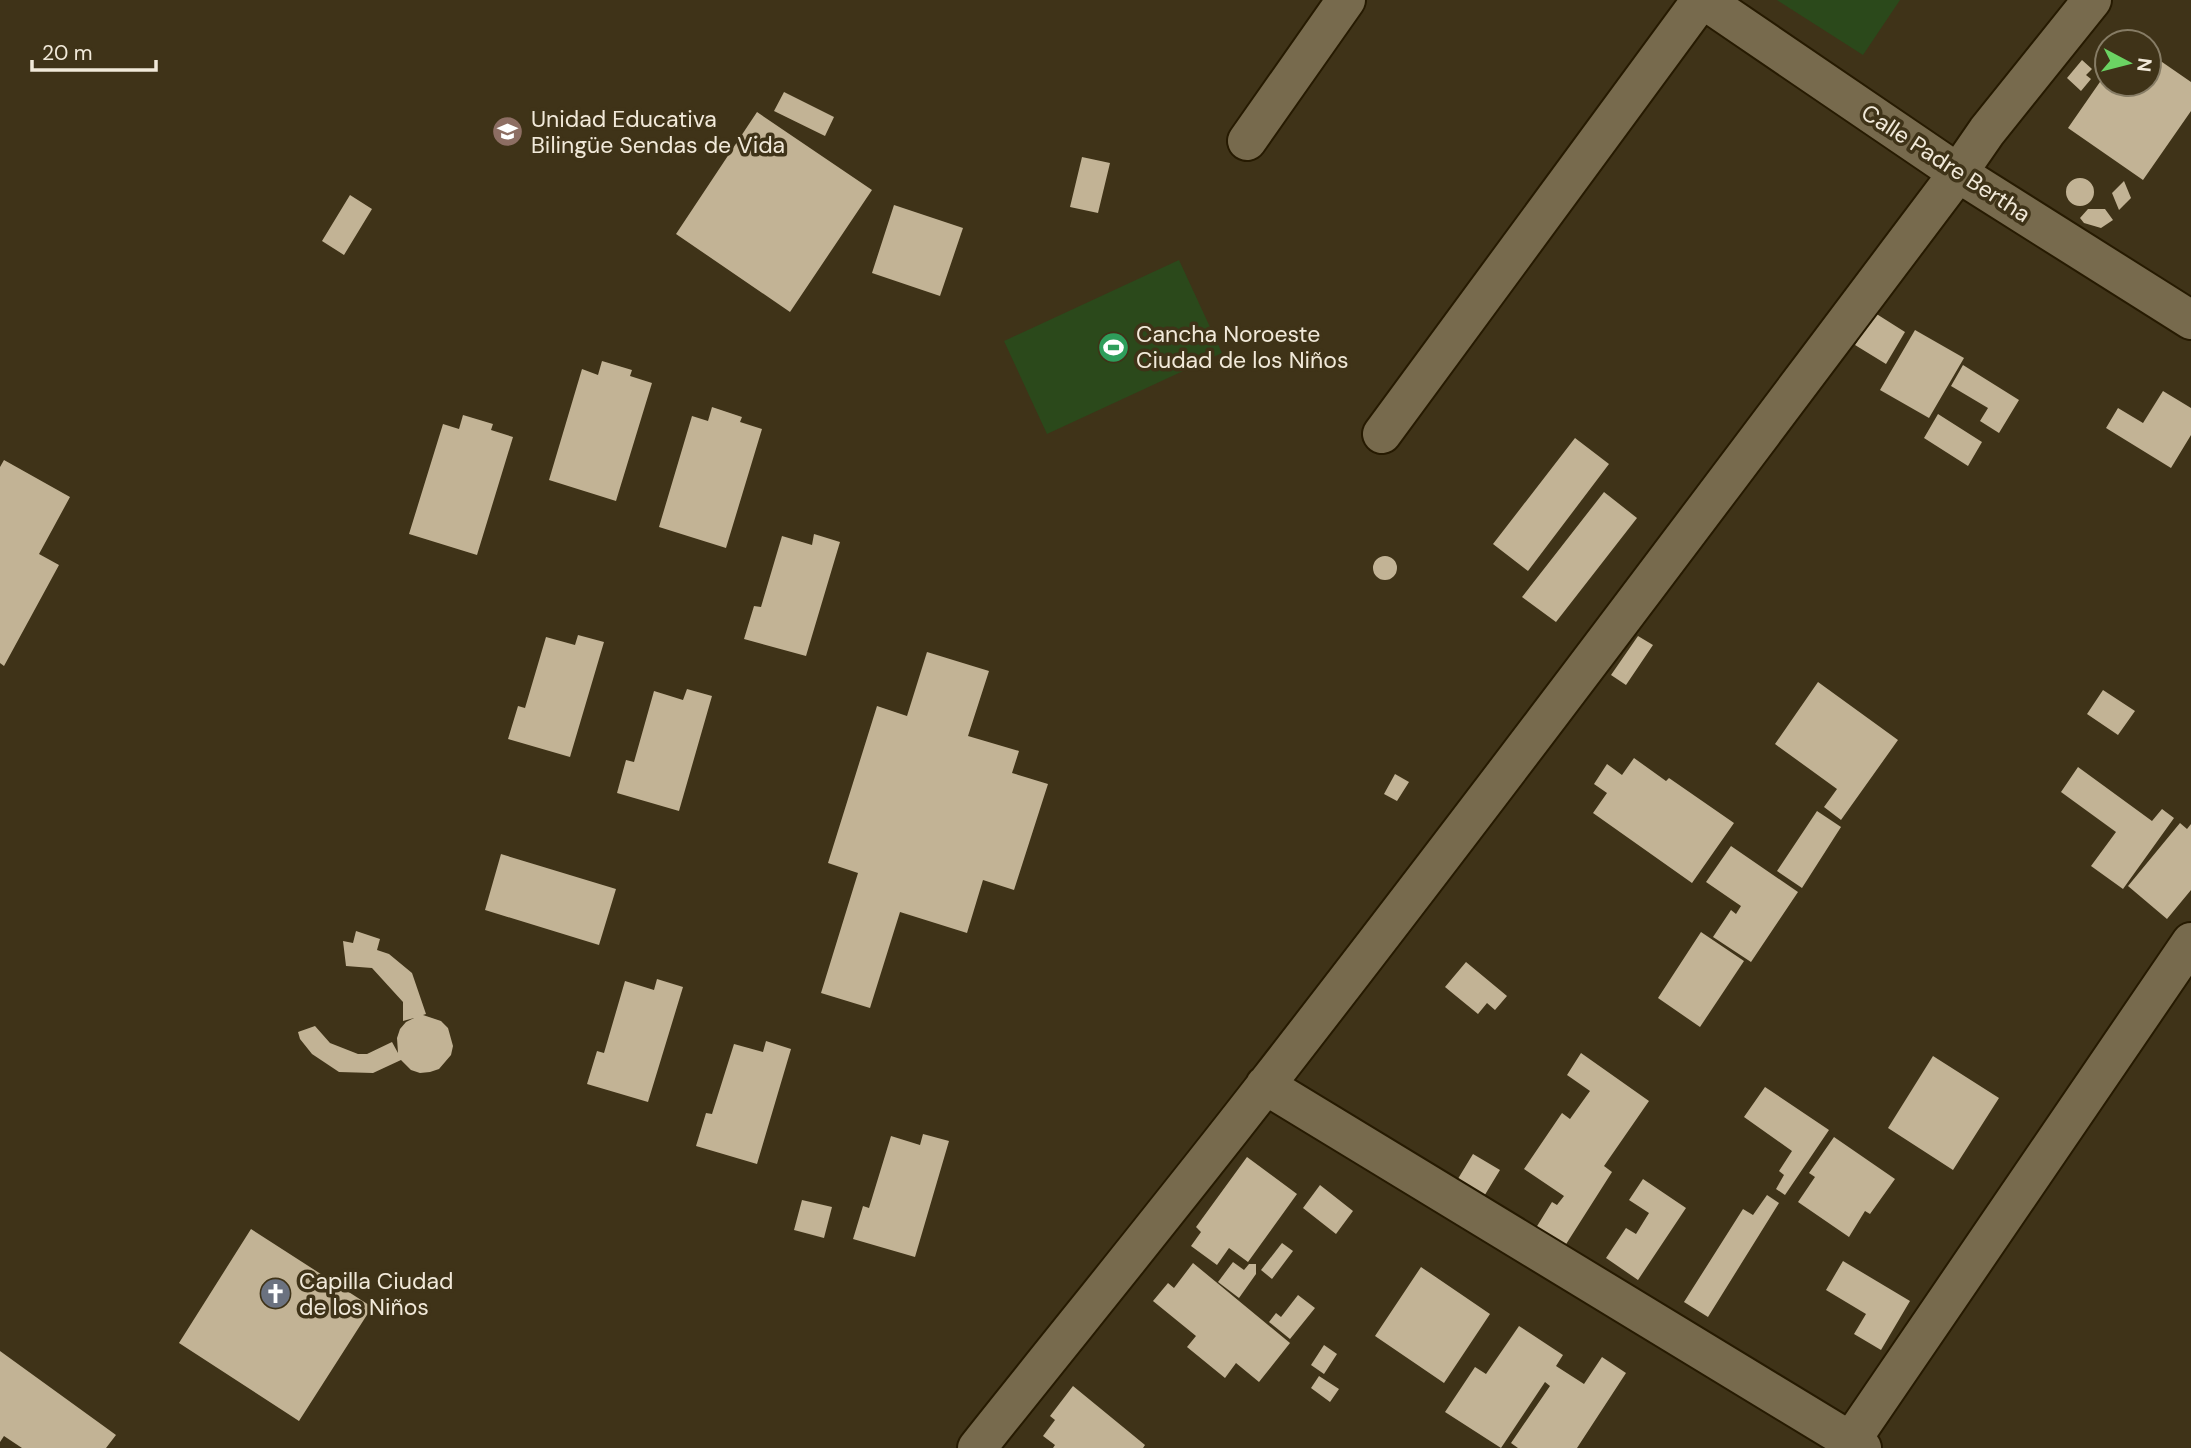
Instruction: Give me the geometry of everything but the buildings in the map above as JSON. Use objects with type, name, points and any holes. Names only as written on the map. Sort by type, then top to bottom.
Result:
[{"type":"street","points":[[1247,141],[1346,0]]},
{"type":"street","points":[[1382,434],[1703,0]]},
{"type":"street","name":"Calle Padre Bertha","points":[[1703,0],[1958,173],[2191,320]]},
{"type":"street","points":[[977,1448],[1265,1085],[1519,756],[1987,131],[2092,0]]},
{"type":"street","points":[[1265,1085],[1853,1446],[2191,942]]},
{"type":"green space","points":[[1777,0],[1900,0],[1863,55]]},
{"type":"green space","name":"Cancha Noroeste Ciudad de los Niños","points":[[1179,260],[1222,353],[1047,434],[1004,341]]},
{"type":"place","name":"Unidad Educativa Bilingüe Sendas de Vida","points":[[508,132]]},
{"type":"place","name":"Cancha Noroeste Ciudad de los Niños","points":[[1113,347]]},
{"type":"place","name":"Capilla Ciudad de los Niños","points":[[276,1294]]}]
